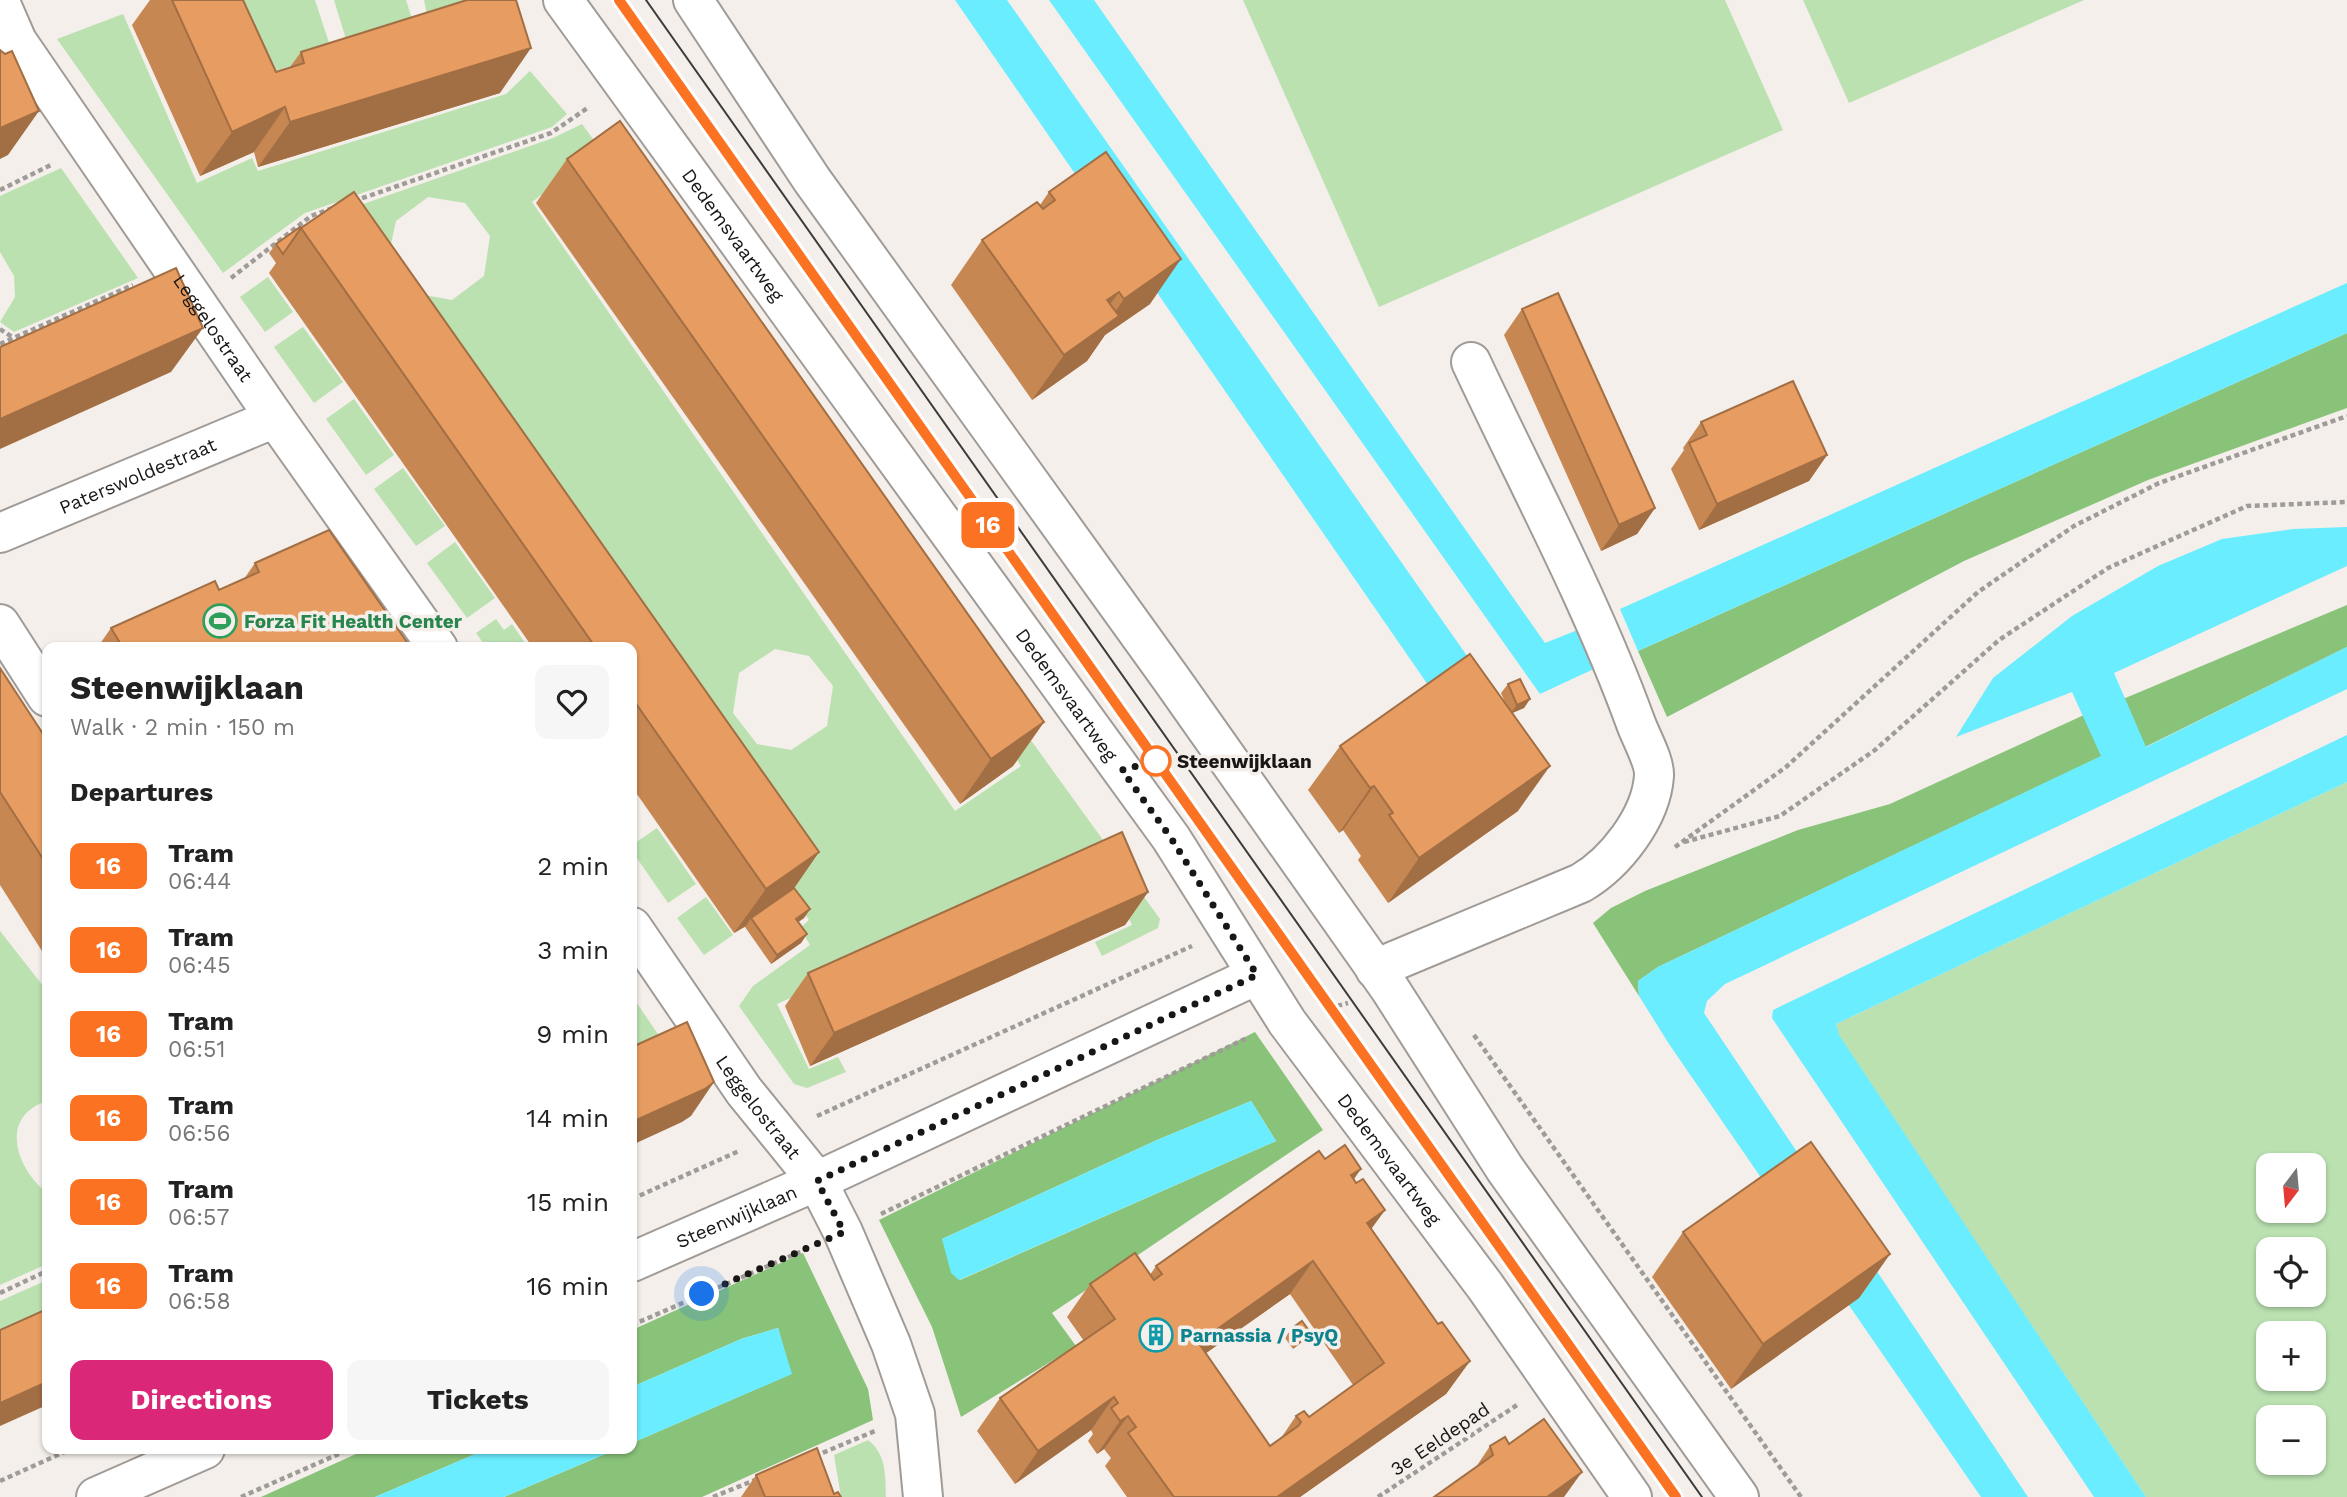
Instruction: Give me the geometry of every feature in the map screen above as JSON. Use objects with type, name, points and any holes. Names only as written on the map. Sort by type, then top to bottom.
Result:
[{"type":"street","name":"Dedemsvaartweg","points":[[563,0],[1171,838],[1287,1022],[1485,1286],[1632,1497]]},
{"type":"street","points":[[693,0],[812,180],[1172,680],[1375,969],[1505,1169],[1739,1497]]},
{"type":"street","name":"Leggelostraat","points":[[0,2],[17,41],[275,418],[434,642]]},
{"type":"street","points":[[1375,969],[1581,883],[1600,872],[1627,840],[1647,806],[1654,775],[1604,648],[1471,362]]},
{"type":"street","name":"Paterswoldestraat","points":[[0,533],[275,418]]},
{"type":"street","points":[[0,624],[42,689]]},
{"type":"street","name":"Leggelostraat","points":[[637,934],[744,1091],[817,1181],[844,1232],[891,1344],[915,1414],[923,1497]]},
{"type":"street","name":"Steenwijklaan","points":[[637,1260],[817,1181],[1257,975]]},
{"type":"street","points":[[96,1497],[194,1454]]},
{"type":"path","points":[[349,203],[551,133],[598,101]]},
{"type":"path","points":[[0,190],[89,147]]},
{"type":"path","points":[[197,304],[311,216],[336,207]]},
{"type":"path","points":[[0,344],[172,268]]},
{"type":"path","points":[[0,329],[13,338]]},
{"type":"path","points":[[2347,416],[2159,483],[2074,526],[1978,592],[1786,766],[1680,844],[1780,816],[1875,750],[1999,640],[2108,568],[2247,506],[2347,502]]},
{"type":"path","points":[[637,1197],[1199,943]]},
{"type":"path","points":[[637,1323],[844,1232],[1251,1036]]},
{"type":"path","points":[[0,1293],[42,1273]]},
{"type":"path","name":"3e Eeldepad","points":[[1378,1497],[1517,1405]]},
{"type":"path","points":[[802,1461],[915,1414]]},
{"type":"path","points":[[0,1481],[60,1454]]},
{"type":"path","points":[[241,1497],[339,1454]]},
{"type":"path","points":[[713,1497],[764,1476]]},
{"type":"green space","points":[[226,0],[315,0],[332,52],[260,76]]},
{"type":"green space","points":[[334,0],[406,0],[415,28],[349,49]]},
{"type":"green space","points":[[424,0],[488,0],[428,19]]},
{"type":"green space","points":[[1243,0],[1725,0],[1783,130],[1379,307]]},
{"type":"green space","points":[[1803,0],[2084,0],[1849,103]]},
{"type":"green space","points":[[123,14],[197,183],[252,158],[258,171],[506,94],[530,71],[567,114],[552,127],[305,213],[223,273],[57,39]]},
{"type":"green space","points":[[582,124],[601,150],[532,202],[955,811],[1021,766],[994,726],[1012,714],[1160,919],[1158,928],[1102,956],[1095,942],[1132,925],[1100,858],[777,1004],[809,1069],[838,1057],[846,1072],[807,1088],[794,1084],[739,1006],[753,986],[810,945],[800,928],[809,920],[637,666],[637,642],[628,642],[323,218],[553,138]],"holes":[[[428,197],[465,203],[490,236],[484,276],[452,300],[413,293],[388,258],[396,221]],[[775,649],[809,656],[833,686],[827,726],[791,750],[757,744],[733,713],[739,673]]]},
{"type":"green space","points":[[61,168],[138,278],[14,332],[0,322],[15,297],[14,276],[0,252],[0,196]]},
{"type":"green space","points":[[268,277],[293,312],[265,332],[240,297]]},
{"type":"green space","points":[[303,327],[343,382],[314,403],[274,347]]},
{"type":"green space","points":[[2347,333],[2347,408],[2148,480],[1964,561],[1667,717],[1638,651]]},
{"type":"green space","points":[[354,399],[394,455],[366,475],[326,419]]},
{"type":"green space","points":[[403,468],[445,526],[416,546],[374,489]]},
{"type":"green space","points":[[455,542],[495,598],[467,618],[427,563]]},
{"type":"green space","points":[[2347,605],[2347,647],[2145,747],[2123,699]]},
{"type":"green space","points":[[496,619],[504,630],[512,624],[525,642],[482,642],[476,633]]},
{"type":"green space","points":[[2084,715],[2102,756],[1658,967],[1638,981],[1639,996],[1593,923],[1611,908],[1645,891],[1798,830],[1890,804]]},
{"type":"green space","points":[[2347,782],[2347,1497],[2146,1497],[1838,1035],[1836,1024]]},
{"type":"green space","points":[[657,828],[696,884],[668,903],[637,858],[637,842]]},
{"type":"green space","points":[[706,897],[733,935],[704,955],[677,918]]},
{"type":"green space","points":[[0,931],[42,985],[42,1103],[32,1108],[23,1118],[17,1142],[26,1169],[42,1188],[42,1266],[0,1285]]},
{"type":"green space","points":[[637,1003],[666,1046],[637,1059]]},
{"type":"green space","points":[[1255,1032],[1323,1130],[1052,1313],[1076,1346],[961,1417],[932,1327],[879,1220]],"holes":[[[1251,1101],[1276,1141],[960,1280],[942,1239],[1157,1140]]]},
{"type":"green space","points":[[803,1253],[868,1389],[873,1420],[702,1497],[504,1497],[605,1454],[637,1454],[637,1441],[791,1374],[778,1328],[741,1339],[637,1385],[637,1328]]},
{"type":"green space","points":[[42,1282],[42,1327],[0,1346],[0,1301]]},
{"type":"green space","points":[[868,1440],[882,1459],[886,1497],[841,1497],[834,1455]]},
{"type":"green space","points":[[356,1454],[475,1454],[375,1497],[261,1497]]},
{"type":"water","points":[[955,0],[1007,0],[1505,710],[1475,753]]},
{"type":"water","points":[[1049,0],[1094,0],[1545,643],[1580,629],[1598,667],[1540,694]]},
{"type":"water","points":[[2347,283],[2347,333],[1638,651],[1620,609]]},
{"type":"water","points":[[2347,527],[2347,566],[2114,673],[2146,747],[2347,647],[2347,689],[1725,984],[1707,1001],[1704,1013],[2028,1497],[1981,1497],[1669,1044],[1639,996],[1638,981],[1658,967],[2101,756],[2072,692],[1956,737],[1993,678],[2072,616],[2158,566],[2222,539],[2293,529]]},
{"type":"water","points":[[2347,735],[2347,782],[1836,1024],[1839,1035],[2146,1497],[2094,1497],[1772,1018],[1773,1010]]},
{"type":"water","points":[[1251,1101],[1276,1141],[959,1280],[951,1273],[942,1239],[1157,1140]]},
{"type":"water","points":[[778,1328],[792,1374],[637,1441],[637,1385],[741,1339]]},
{"type":"water","points":[[475,1454],[605,1454],[504,1497],[375,1497]]},
{"type":"building","points":[[172,0],[243,0],[276,72],[304,63],[301,52],[467,0],[516,0],[531,48],[290,122],[285,107],[232,132]]},
{"type":"building","points":[[0,50],[5,54],[12,51],[39,111],[0,128]]},
{"type":"building","points":[[620,121],[1044,722],[991,759],[567,159]]},
{"type":"building","points":[[1106,152],[1181,259],[1124,299],[1119,292],[1107,300],[1119,316],[1064,355],[982,240],[1037,202],[1043,209],[1055,200],[1049,192]]},
{"type":"building","points":[[354,192],[819,852],[766,889],[637,705],[637,642],[592,642],[301,228]]},
{"type":"building","points":[[301,228],[283,254],[276,244]]},
{"type":"building","points":[[176,268],[203,328],[0,419],[0,347]]},
{"type":"building","points":[[1558,293],[1655,508],[1619,525],[1522,309]]},
{"type":"building","points":[[1793,381],[1827,455],[1717,504],[1689,443],[1707,435],[1701,422]]},
{"type":"building","points":[[329,530],[407,642],[119,642],[111,628],[215,581],[219,590],[259,572],[255,563]]},
{"type":"building","points":[[1470,654],[1550,766],[1419,858],[1389,815],[1393,813],[1374,786],[1370,788],[1340,746]]},
{"type":"building","points":[[0,668],[42,732],[42,857],[0,792]]},
{"type":"building","points":[[1520,679],[1530,699],[1517,705],[1508,684]]},
{"type":"building","points":[[1122,832],[1148,892],[834,1033],[808,973]]},
{"type":"building","points":[[794,888],[810,909],[796,919],[807,934],[777,955],[751,918]]},
{"type":"building","points":[[687,1022],[714,1082],[705,1089],[637,1120],[637,1045]]},
{"type":"building","points":[[1811,1142],[1890,1254],[1763,1344],[1683,1232]]},
{"type":"building","name":"Parnassia / PsyQ","points":[[1345,1145],[1361,1169],[1351,1175],[1356,1183],[1363,1179],[1385,1210],[1367,1223],[1438,1324],[1442,1322],[1470,1361],[1277,1497],[1174,1497],[1128,1433],[1136,1427],[1128,1416],[1120,1421],[1111,1408],[1118,1403],[1114,1397],[1038,1451],[1000,1398],[1115,1319],[1090,1284],[1135,1253],[1154,1280],[1162,1274],[1156,1266],[1319,1151],[1325,1159]],"holes":[[[1313,1261],[1384,1363],[1309,1417],[1304,1411],[1296,1416],[1301,1422],[1298,1426],[1270,1446],[1196,1339],[1204,1334],[1206,1337]]]},
{"type":"building","points":[[42,1311],[42,1384],[0,1403],[0,1330]]},
{"type":"building","points":[[1302,1321],[1310,1332],[1299,1340],[1291,1329]]},
{"type":"building","points":[[1544,1419],[1582,1472],[1547,1497],[1434,1497],[1493,1455],[1490,1446],[1505,1437],[1509,1444]]},
{"type":"building","points":[[817,1448],[834,1494],[838,1492],[841,1497],[765,1497],[756,1475]]},
{"type":"tram line","points":[[619,0],[1676,1497]]},
{"type":"tram line","name":"16","points":[[619,0],[1081,656],[1333,1007],[1676,1497]]},
{"type":"tram line","points":[[646,0],[1702,1497]]},
{"type":"place","name":"Forza Fit Health Center","points":[[220,621]]},
{"type":"place","name":"Steenwijklaan","points":[[1156,761]]},
{"type":"place","name":"Parnassia / PsyQ","points":[[1156,1335]]},
{"type":"route","points":[[702,1294],[844,1232],[817,1181],[1257,975],[1171,838],[1122,770],[1156,761]]}]
